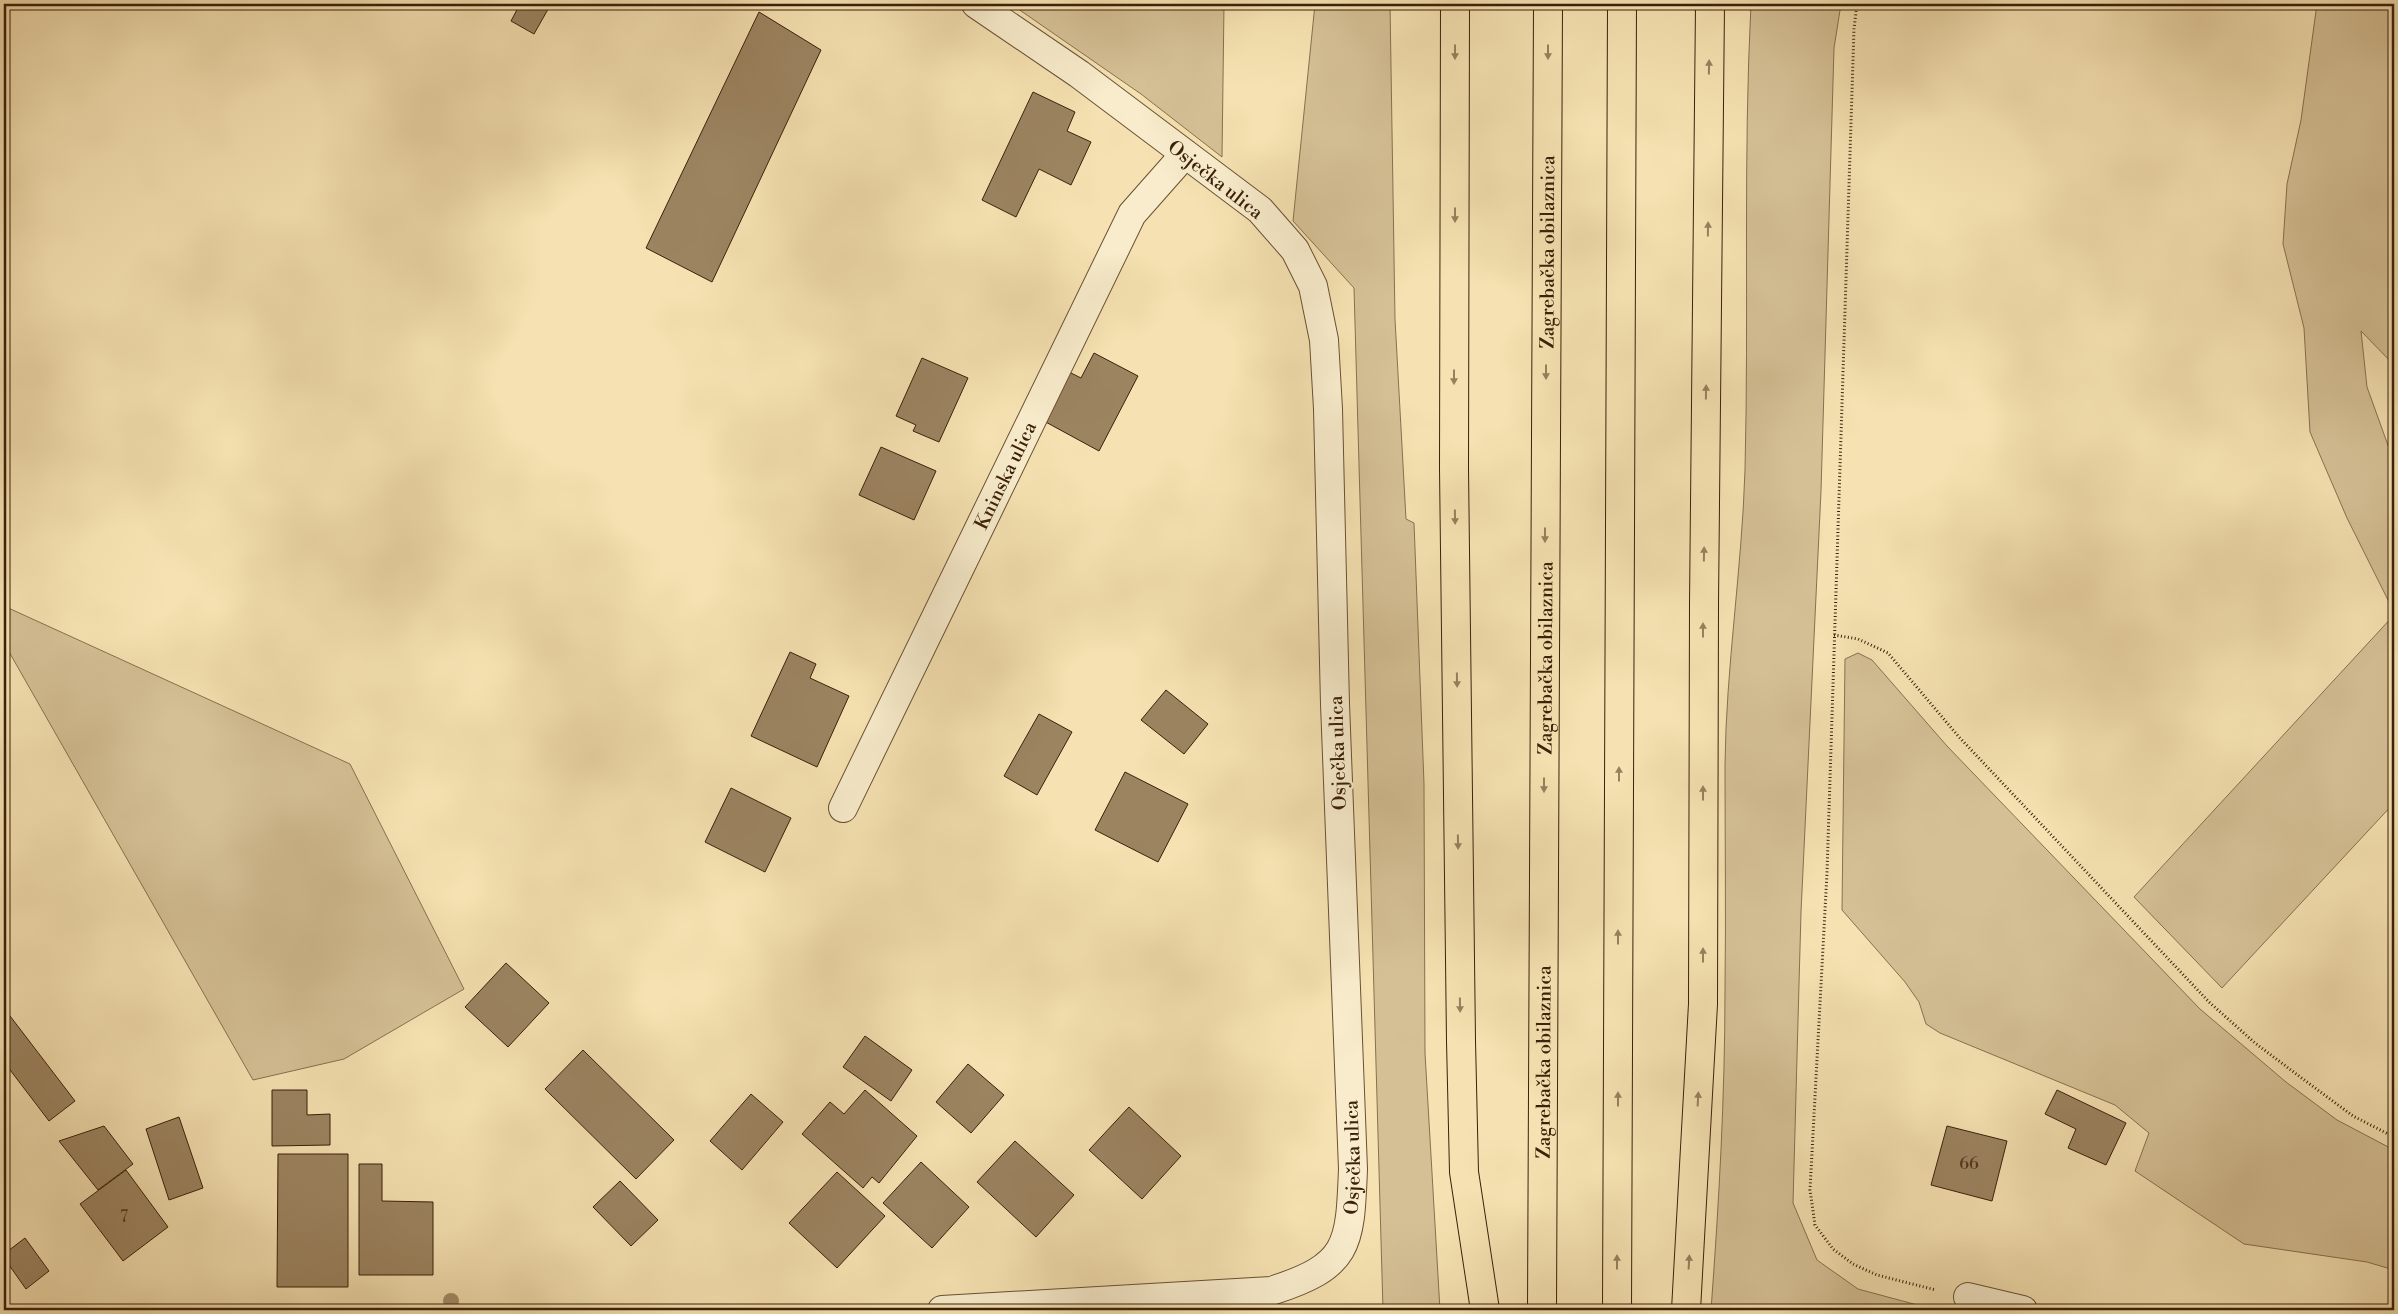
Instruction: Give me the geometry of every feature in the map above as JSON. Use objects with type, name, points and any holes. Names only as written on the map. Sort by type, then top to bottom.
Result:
[{"type":"highway","points":[[1455,4],[1454,469],[1460,1041],[1464,1172],[1485,1310]]},
{"type":"highway","name":"Zagrebačka obilaznica","points":[[1542,1310],[1548,4]]},
{"type":"highway","points":[[1617,1310],[1622,4]]},
{"type":"highway","points":[[1686,1310],[1703,1004],[1704,603],[1710,6]]},
{"type":"street","name":"Osječka ulica","points":[[942,1310],[1271,1291],[1305,1280],[1335,1259],[1347,1238],[1353,1170],[1337,763],[1328,409],[1324,340],[1313,286],[1295,250],[1260,210],[1079,74],[976,4]]},
{"type":"street","name":"Kninska ulica","points":[[843,808],[1132,214],[1185,154]]},
{"type":"street","points":[[1968,1297],[2023,1310]]},
{"type":"path","points":[[1858,4],[1854,29],[1827,873],[1810,1190],[1816,1224],[1833,1249],[1853,1264],[1877,1275],[1968,1297]]},
{"type":"path","points":[[1834,635],[1858,639],[1888,653],[1959,737],[2209,1002],[2255,1043],[2303,1080],[2353,1116],[2394,1137]]},
{"type":"shaded area","points":[[1011,4],[1224,4],[1222,157],[1141,94]]},
{"type":"shaded area","points":[[1315,4],[1390,4],[1395,319],[1406,519],[1414,523],[1424,784],[1425,1053],[1440,1310],[1383,1310],[1354,288],[1293,221]]},
{"type":"shaded area","points":[[1751,4],[1841,4],[1834,48],[1821,491],[1801,912],[1793,1203],[1817,1260],[1858,1289],[1936,1310],[1711,1310],[1723,1109],[1726,728],[1745,470],[1747,120]]},
{"type":"shaded area","points":[[2317,4],[2394,4],[2394,365],[2361,331],[2367,387],[2394,462],[2394,612],[2347,518],[2310,432],[2304,328],[2283,244],[2287,184],[2301,120]]},
{"type":"shaded area","points":[[4,606],[350,764],[464,989],[344,1059],[253,1080],[4,643]]},
{"type":"shaded area","points":[[2394,615],[2394,803],[2222,988],[2134,897]]},
{"type":"shaded area","points":[[1858,653],[1872,660],[1947,746],[2200,1009],[2286,1082],[2337,1120],[2394,1150],[2394,1270],[2367,1262],[2244,1244],[2135,1171],[2149,1133],[2115,1105],[1940,1033],[1926,1024],[1919,1002],[1905,982],[1842,910],[1845,659]]},
{"type":"building","points":[[520,4],[551,4],[534,34],[511,21]]},
{"type":"building","points":[[759,12],[821,50],[712,282],[646,248]]},
{"type":"building","points":[[1033,92],[1075,112],[1067,131],[1091,142],[1071,185],[1039,169],[1016,217],[982,200]]},
{"type":"building","points":[[1094,353],[1138,376],[1099,451],[1042,420],[1067,371],[1081,378]]},
{"type":"building","points":[[922,358],[968,378],[939,442],[913,431],[916,425],[896,416]]},
{"type":"building","points":[[881,447],[936,471],[914,520],[859,495]]},
{"type":"building","points":[[790,652],[816,664],[810,678],[849,696],[817,767],[751,736]]},
{"type":"building","points":[[1166,690],[1208,724],[1184,754],[1141,720]]},
{"type":"building","points":[[1039,714],[1072,732],[1037,795],[1004,776]]},
{"type":"building","points":[[1125,772],[1188,804],[1158,862],[1095,830]]},
{"type":"building","points":[[731,788],[791,818],[765,872],[705,842]]},
{"type":"building","points":[[506,963],[549,1003],[508,1047],[465,1007]]},
{"type":"building","points":[[7,1012],[75,1101],[49,1121],[4,1062],[4,1015]]},
{"type":"building","points":[[865,1036],[912,1070],[891,1101],[843,1067]]},
{"type":"building","points":[[583,1050],[674,1140],[636,1179],[545,1089]]},
{"type":"building","points":[[968,1064],[1004,1095],[971,1133],[936,1102]]},
{"type":"building","points":[[272,1090],[307,1090],[307,1115],[330,1114],[330,1145],[272,1146]]},
{"type":"building","points":[[865,1090],[917,1136],[879,1183],[872,1177],[863,1188],[802,1134],[830,1102],[844,1114]]},
{"type":"building","points":[[2057,1090],[2126,1123],[2106,1165],[2068,1148],[2076,1129],[2045,1114]]},
{"type":"building","points":[[751,1094],[783,1122],[742,1170],[710,1141]]},
{"type":"building","points":[[1129,1107],[1181,1156],[1142,1199],[1089,1150]]},
{"type":"building","points":[[179,1117],[203,1188],[169,1200],[146,1129]]},
{"type":"building","points":[[104,1126],[133,1164],[98,1190],[59,1141]]},
{"type":"building","points":[[1947,1126],[2007,1141],[1992,1201],[1931,1185]]},
{"type":"building","points":[[1015,1141],[1074,1195],[1036,1237],[977,1182]]},
{"type":"building","points":[[278,1154],[348,1154],[348,1287],[277,1287]]},
{"type":"building","points":[[921,1162],[969,1207],[932,1248],[883,1203]]},
{"type":"building","points":[[359,1164],[382,1164],[382,1201],[433,1202],[433,1275],[359,1275]]},
{"type":"building","points":[[126,1170],[168,1227],[123,1261],[80,1204]]},
{"type":"building","points":[[837,1172],[885,1216],[837,1268],[789,1223]]},
{"type":"building","points":[[620,1181],[658,1220],[631,1246],[593,1207]]},
{"type":"building","points":[[25,1238],[49,1271],[26,1289],[4,1258],[4,1254]]}]
